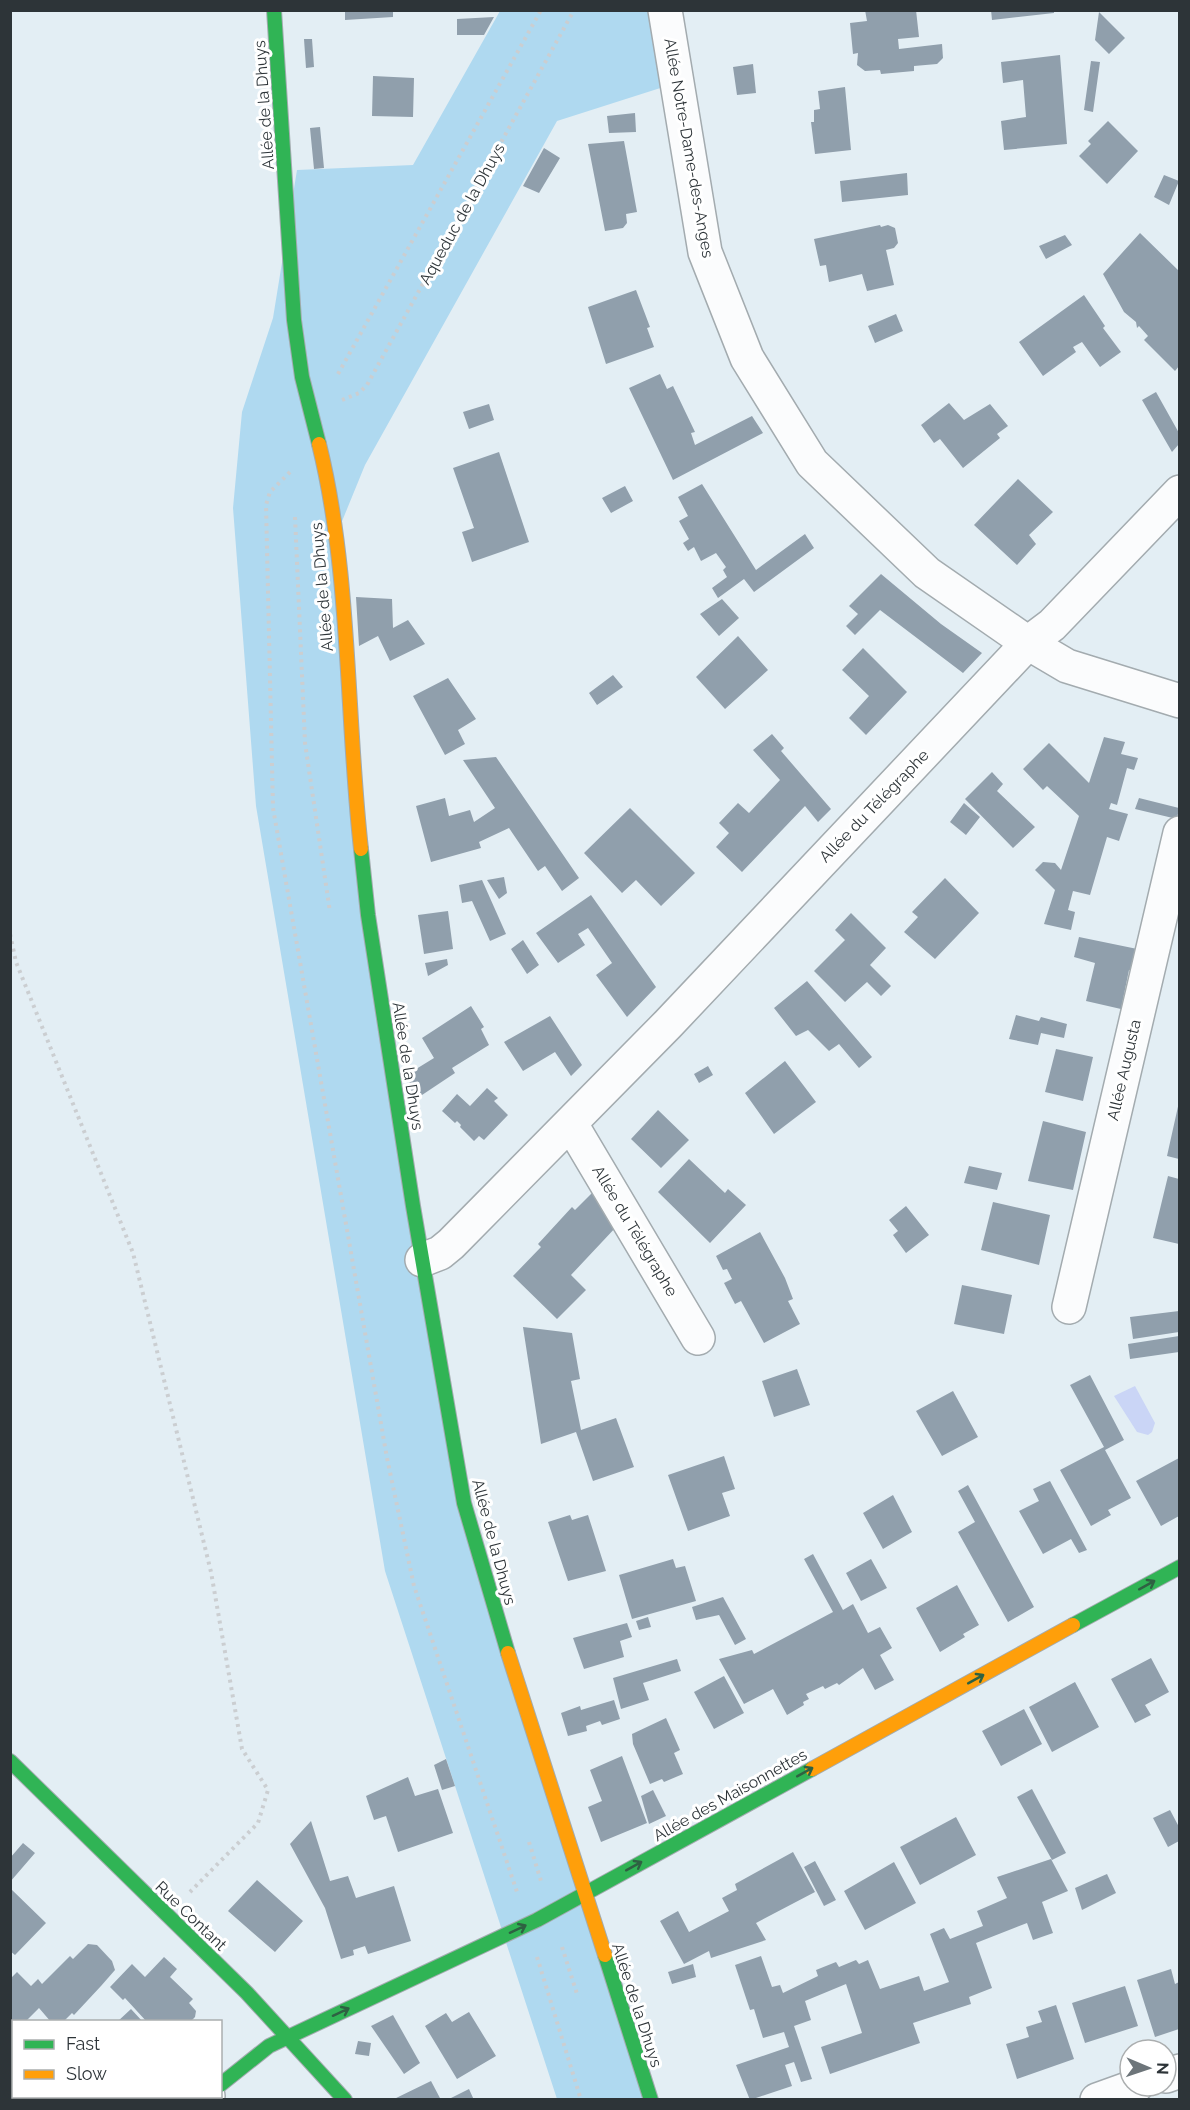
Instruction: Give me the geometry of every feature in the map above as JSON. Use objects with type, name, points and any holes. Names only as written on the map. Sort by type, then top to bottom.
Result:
[{"type":"street","name":"Allée de la Dhuys","points":[[274,10],[294,320],[302,377],[328,482],[336,536],[356,807],[368,915],[422,1260],[464,1503],[486,1585],[583,1894],[651,2100]]},
{"type":"street","name":"Allée Notre-Dame-des-Anges","points":[[665,10],[705,252],[747,358],[812,463],[927,573],[1028,643],[1067,666],[1179,701]]},
{"type":"street","name":"Allée du Télégraphe","points":[[422,1260],[440,1253],[451,1244],[571,1124],[1028,643],[1052,625],[1179,492]]},
{"type":"street","name":"Allée Augusta","points":[[1069,1307],[1179,833]]},
{"type":"street","name":"Allée du Télégraphe","points":[[571,1124],[698,1338]]},
{"type":"street","name":"Allée des Maisonnettes","points":[[222,2083],[259,2052],[537,1920],[1179,1567]]},
{"type":"street","name":"Rue Contant","points":[[10,1761],[288,2037],[345,2100]]},
{"type":"street","points":[[1097,2100],[1118,2092]]},
{"type":"path","name":"Aqueduc de la Dhuys","points":[[336,402],[359,393],[367,385],[574,10]]},
{"type":"path","points":[[10,934],[16,962],[133,1253],[211,1572],[242,1749],[268,1790],[258,1823],[167,1916]]},
{"type":"path","points":[[560,1940],[581,2004]]},
{"type":"shaded area","points":[[500,11],[665,11],[676,83],[557,121],[365,465],[336,536],[356,807],[464,1503],[651,2099],[557,2099],[385,1571],[256,806],[233,508],[242,412],[273,318],[297,170],[413,165]]},
{"type":"shaded area","points":[[1135,1386],[1155,1423],[1152,1432],[1148,1435],[1137,1432],[1114,1396]]},
{"type":"building","points":[[345,10],[393,10],[393,17],[345,20]]},
{"type":"building","points":[[865,10],[916,10],[919,37],[898,39],[899,49],[942,44],[943,58],[937,64],[914,66],[914,71],[881,74],[880,70],[865,71],[857,65],[858,53],[853,54],[850,23],[867,21]]},
{"type":"building","points":[[991,10],[1054,10],[1054,13],[992,20]]},
{"type":"building","points":[[1099,12],[1125,38],[1109,54],[1095,40]]},
{"type":"building","points":[[494,17],[484,35],[457,35],[457,19]]},
{"type":"building","points":[[304,39],[312,39],[314,67],[306,68]]},
{"type":"building","points":[[1060,55],[1067,144],[1004,150],[1001,121],[1026,117],[1023,80],[1003,83],[1001,62]]},
{"type":"building","points":[[1091,61],[1100,62],[1093,112],[1084,110]]},
{"type":"building","points":[[753,64],[756,93],[737,95],[733,67]]},
{"type":"building","points":[[373,76],[414,78],[413,117],[372,116]]},
{"type":"building","points":[[845,87],[851,150],[815,154],[811,122],[814,122],[814,110],[820,109],[818,91]]},
{"type":"building","points":[[635,113],[636,132],[609,133],[607,116]]},
{"type":"building","points":[[1108,121],[1138,151],[1107,184],[1079,156],[1091,144],[1088,141]]},
{"type":"building","points":[[320,127],[324,168],[314,169],[310,128]]},
{"type":"building","points":[[624,141],[637,212],[626,214],[627,223],[623,228],[605,231],[588,144]]},
{"type":"building","points":[[544,148],[560,158],[539,193],[523,186]]},
{"type":"building","points":[[907,173],[908,195],[842,202],[840,181]]},
{"type":"building","points":[[1164,175],[1179,181],[1169,205],[1154,197]]},
{"type":"building","points":[[880,225],[895,228],[898,243],[894,248],[886,250],[894,285],[867,291],[862,274],[829,282],[826,265],[820,266],[814,239]]},
{"type":"building","points":[[1140,233],[1179,271],[1179,366],[1175,371],[1144,340],[1148,336],[1139,326],[1137,328],[1136,322],[1124,312],[1103,274]]},
{"type":"building","points":[[1065,235],[1072,245],[1046,259],[1039,246]]},
{"type":"building","points":[[636,290],[650,327],[647,328],[654,347],[606,364],[588,307]]},
{"type":"building","points":[[1084,295],[1105,326],[1103,328],[1121,352],[1100,367],[1082,342],[1073,347],[1076,352],[1043,376],[1019,342]]},
{"type":"building","points":[[896,314],[903,331],[875,343],[868,326]]},
{"type":"building","points":[[660,374],[667,389],[673,386],[695,432],[691,433],[695,445],[752,416],[763,433],[673,480],[629,388]]},
{"type":"building","points":[[1156,392],[1179,433],[1179,444],[1172,452],[1142,400]]},
{"type":"building","points":[[949,403],[964,420],[990,404],[1008,426],[997,434],[1000,438],[963,468],[940,439],[934,443],[921,425]]},
{"type":"building","points":[[489,404],[494,420],[469,429],[463,412]]},
{"type":"building","points":[[499,452],[529,542],[472,562],[462,532],[474,528],[453,468]]},
{"type":"building","points":[[1018,479],[1053,512],[1029,535],[1036,544],[1017,565],[974,525]]},
{"type":"building","points":[[702,484],[756,570],[805,534],[814,548],[754,592],[744,579],[718,598],[712,588],[727,577],[723,570],[726,567],[716,553],[701,561],[694,547],[688,551],[683,543],[689,539],[679,521],[688,516],[678,497]]},
{"type":"building","points":[[625,486],[633,501],[611,513],[602,498]]},
{"type":"building","points":[[881,574],[941,624],[982,653],[963,673],[880,610],[855,635],[846,626],[858,614],[849,606]]},
{"type":"building","points":[[356,597],[392,599],[393,628],[408,620],[425,644],[390,661],[378,636],[359,646]]},
{"type":"building","points":[[722,599],[739,618],[719,636],[700,614]]},
{"type":"building","points":[[738,636],[768,670],[725,709],[696,677]]},
{"type":"building","points":[[863,648],[907,692],[866,735],[849,718],[869,696],[842,670]]},
{"type":"building","points":[[613,675],[623,687],[597,705],[589,693]]},
{"type":"building","points":[[448,678],[476,719],[458,730],[465,744],[445,755],[413,696]]},
{"type":"building","points":[[772,734],[784,748],[781,751],[831,809],[818,822],[805,806],[742,872],[716,847],[729,833],[719,823],[738,803],[749,813],[780,780],[753,750]]},
{"type":"building","points":[[1104,737],[1125,742],[1121,754],[1138,758],[1134,770],[1127,768],[1117,805],[1111,803],[1109,809],[1128,814],[1119,841],[1107,837],[1090,895],[1073,891],[1068,910],[1075,912],[1071,930],[1044,924],[1055,890],[1035,870],[1043,862],[1055,863],[1061,870],[1079,816],[1047,786],[1043,790],[1023,769],[1049,743],[1089,783]]},
{"type":"building","points":[[496,757],[579,878],[562,891],[545,866],[538,871],[509,828],[479,842],[481,848],[431,862],[416,806],[445,798],[449,816],[470,810],[474,822],[495,808],[463,760]]},
{"type":"building","points":[[992,772],[1003,784],[997,791],[1035,827],[1013,848],[965,799]]},
{"type":"building","points":[[1139,798],[1179,808],[1177,819],[1135,809]]},
{"type":"building","points":[[964,803],[980,817],[966,835],[950,822]]},
{"type":"building","points":[[630,808],[695,873],[661,906],[636,880],[622,893],[584,853]]},
{"type":"building","points":[[504,877],[507,893],[499,899],[487,880]]},
{"type":"building","points":[[945,878],[979,913],[935,959],[904,932],[918,917],[912,912]]},
{"type":"building","points":[[482,880],[506,934],[490,941],[472,901],[462,903],[459,885]]},
{"type":"building","points":[[591,895],[656,987],[627,1017],[596,975],[612,963],[588,928],[578,934],[585,945],[558,963],[536,933]]},
{"type":"building","points":[[448,911],[453,949],[424,954],[418,915]]},
{"type":"building","points":[[851,913],[886,948],[870,965],[891,986],[881,996],[867,982],[845,1002],[814,971],[845,940],[835,930]]},
{"type":"building","points":[[1079,937],[1147,951],[1142,974],[1129,970],[1121,1009],[1086,1001],[1095,963],[1074,957]]},
{"type":"building","points":[[523,940],[539,965],[527,974],[511,949]]},
{"type":"building","points":[[447,959],[448,965],[428,976],[425,963]]},
{"type":"building","points":[[807,981],[872,1057],[859,1068],[839,1044],[829,1051],[808,1030],[796,1036],[774,1008]]},
{"type":"building","points":[[471,1006],[484,1027],[481,1029],[489,1045],[452,1068],[455,1073],[413,1101],[408,1074],[434,1058],[422,1038]]},
{"type":"building","points":[[1016,1015],[1039,1021],[1041,1017],[1067,1024],[1064,1038],[1041,1033],[1038,1045],[1009,1039]]},
{"type":"building","points":[[550,1016],[582,1065],[571,1076],[555,1052],[523,1071],[504,1042]]},
{"type":"building","points":[[1056,1049],[1093,1057],[1083,1101],[1045,1092]]},
{"type":"building","points":[[785,1061],[816,1102],[774,1134],[745,1093]]},
{"type":"building","points":[[708,1066],[713,1075],[699,1083],[694,1074]]},
{"type":"building","points":[[487,1088],[498,1098],[494,1101],[508,1115],[484,1140],[479,1136],[474,1141],[457,1121],[455,1123],[442,1111],[457,1094],[470,1106]]},
{"type":"building","points":[[1179,1102],[1179,1159],[1167,1156]]},
{"type":"building","points":[[658,1110],[689,1140],[661,1168],[631,1139]]},
{"type":"building","points":[[1043,1121],[1086,1132],[1073,1190],[1028,1181]]},
{"type":"building","points":[[689,1159],[725,1193],[728,1189],[746,1205],[710,1243],[658,1192]]},
{"type":"building","points":[[969,1166],[1002,1173],[997,1190],[964,1183]]},
{"type":"building","points":[[1168,1176],[1179,1179],[1179,1244],[1153,1238]]},
{"type":"building","points":[[595,1190],[617,1226],[571,1275],[586,1290],[557,1319],[513,1276],[541,1247],[538,1244],[572,1207],[575,1210]]},
{"type":"building","points":[[993,1202],[1050,1215],[1039,1265],[981,1250]]},
{"type":"building","points":[[906,1206],[929,1235],[906,1253],[893,1235],[898,1231],[889,1220]]},
{"type":"building","points":[[760,1232],[785,1278],[793,1299],[788,1301],[800,1324],[764,1343],[741,1301],[735,1304],[724,1283],[732,1279],[727,1269],[723,1270],[716,1256]]},
{"type":"building","points":[[962,1285],[1012,1295],[1004,1334],[954,1324]]},
{"type":"building","points":[[1179,1311],[1179,1332],[1133,1339],[1130,1317]]},
{"type":"building","points":[[523,1327],[572,1333],[580,1379],[571,1381],[581,1430],[616,1418],[634,1467],[593,1481],[576,1432],[541,1444]]},
{"type":"building","points":[[1179,1336],[1179,1352],[1130,1359],[1128,1344]]},
{"type":"building","points":[[797,1369],[810,1405],[774,1417],[762,1381]]},
{"type":"building","points":[[1090,1375],[1124,1440],[1105,1450],[1131,1498],[1108,1510],[1111,1515],[1091,1526],[1060,1470],[1104,1447],[1070,1385]]},
{"type":"building","points":[[953,1391],[978,1437],[942,1456],[916,1411]]},
{"type":"building","points":[[724,1456],[735,1489],[722,1493],[730,1516],[688,1531],[668,1475]]},
{"type":"building","points":[[1179,1458],[1179,1516],[1161,1526],[1136,1481]]},
{"type":"building","points":[[1050,1481],[1087,1550],[1079,1553],[1071,1539],[1043,1554],[1019,1511],[1039,1501],[1033,1489]]},
{"type":"building","points":[[968,1485],[1034,1607],[1008,1622],[958,1532],[975,1522],[958,1491]]},
{"type":"building","points":[[893,1495],[912,1532],[883,1549],[863,1513]]},
{"type":"building","points":[[570,1515],[572,1520],[588,1515],[606,1571],[568,1581],[548,1522]]},
{"type":"building","points":[[813,1554],[843,1610],[853,1604],[868,1633],[880,1627],[892,1648],[880,1655],[894,1680],[875,1690],[863,1668],[839,1685],[837,1683],[825,1689],[823,1686],[806,1694],[809,1699],[803,1702],[804,1705],[787,1715],[773,1689],[744,1704],[719,1659],[752,1650],[754,1654],[833,1612],[804,1559]]},
{"type":"building","points":[[673,1559],[676,1568],[685,1566],[696,1601],[632,1619],[619,1575]]},
{"type":"building","points":[[871,1559],[887,1588],[861,1601],[846,1573]]},
{"type":"building","points":[[957,1585],[979,1625],[963,1634],[965,1637],[940,1652],[916,1608]]},
{"type":"building","points":[[723,1597],[746,1639],[735,1645],[719,1615],[696,1620],[692,1607]]},
{"type":"building","points":[[648,1617],[651,1627],[639,1630],[636,1621]]},
{"type":"building","points":[[627,1623],[632,1637],[620,1641],[624,1657],[584,1669],[573,1638]]},
{"type":"building","points":[[1151,1658],[1169,1692],[1145,1705],[1151,1715],[1135,1723],[1111,1679]]},
{"type":"building","points":[[677,1659],[681,1671],[643,1683],[649,1700],[621,1709],[613,1678]]},
{"type":"building","points":[[724,1676],[744,1713],[714,1729],[694,1692]]},
{"type":"building","points":[[1075,1682],[1099,1727],[1052,1752],[1029,1707]]},
{"type":"building","points":[[614,1700],[620,1719],[602,1725],[600,1721],[586,1726],[587,1731],[568,1736],[561,1713],[580,1706],[581,1710]]},
{"type":"building","points":[[1024,1709],[1042,1744],[1001,1766],[982,1731]]},
{"type":"building","points":[[666,1718],[680,1750],[674,1753],[683,1774],[664,1782],[662,1779],[650,1784],[633,1744],[632,1734]]},
{"type":"building","points":[[622,1756],[647,1823],[601,1842],[588,1807],[602,1801],[590,1770]]},
{"type":"building","points":[[446,1759],[455,1786],[442,1790],[434,1765]]},
{"type":"building","points":[[408,1777],[415,1796],[438,1789],[453,1833],[398,1852],[386,1816],[374,1820],[366,1796]]},
{"type":"building","points":[[1032,1789],[1066,1853],[1052,1860],[1017,1797]]},
{"type":"building","points":[[653,1790],[666,1816],[649,1824],[641,1796]]},
{"type":"building","points":[[1170,1810],[1179,1827],[1179,1841],[1168,1847],[1153,1818]]},
{"type":"building","points":[[956,1817],[976,1855],[920,1885],[900,1847]]},
{"type":"building","points":[[311,1821],[330,1881],[348,1876],[356,1898],[394,1886],[411,1941],[368,1954],[365,1946],[353,1950],[354,1955],[341,1959],[325,1908],[290,1844]]},
{"type":"building","points":[[23,1843],[35,1853],[10,1882],[10,1858]]},
{"type":"building","points":[[793,1852],[815,1892],[756,1923],[766,1940],[711,1958],[709,1951],[684,1964],[660,1921],[678,1911],[689,1932],[729,1911],[722,1898],[737,1890],[735,1884]]},
{"type":"building","points":[[1051,1859],[1068,1891],[1042,1902],[1053,1933],[1033,1940],[1027,1923],[976,1943],[992,1988],[969,1997],[971,2004],[913,2023],[920,2043],[830,2074],[821,2047],[862,2033],[846,1984],[805,2001],[811,2020],[794,2026],[812,2079],[801,2082],[794,2062],[785,2065],[792,2086],[750,2100],[736,2065],[789,2047],[784,2032],[763,2038],[754,2009],[750,2010],[735,1965],[761,1956],[772,1987],[780,1985],[783,1993],[818,1976],[816,1970],[836,1962],[839,1967],[856,1960],[859,1964],[868,1960],[880,1989],[919,1976],[924,1991],[949,1982],[930,1934],[944,1928],[950,1939],[983,1926],[977,1911],[1007,1898],[997,1877]]},
{"type":"building","points":[[815,1861],[836,1900],[824,1906],[804,1867]]},
{"type":"building","points":[[894,1862],[916,1903],[865,1930],[844,1891]]},
{"type":"building","points":[[1107,1874],[1116,1893],[1082,1910],[1075,1888]]},
{"type":"building","points":[[257,1880],[303,1921],[275,1952],[228,1911]]},
{"type":"building","points":[[10,1888],[46,1923],[15,1955],[10,1951]]},
{"type":"building","points":[[88,1944],[97,1945],[112,1961],[115,1970],[74,2015],[72,2013],[65,2020],[49,2020],[39,2008],[27,2020],[12,2020],[12,2034],[10,1979],[17,1972],[31,1986],[38,1979],[42,1984],[70,1956],[73,1959]]},
{"type":"building","points":[[164,1957],[177,1969],[170,1977],[193,1999],[189,2003],[196,2011],[195,2017],[192,2020],[145,2020],[125,1998],[123,2000],[110,1987],[132,1964],[145,1977]]},
{"type":"building","points":[[693,1964],[696,1977],[672,1984],[668,1972]]},
{"type":"building","points":[[1171,1969],[1175,1984],[1179,1982],[1179,2029],[1155,2037],[1137,1980]]},
{"type":"building","points":[[1125,1986],[1138,2026],[1085,2043],[1072,2003]]},
{"type":"building","points":[[1056,2005],[1074,2059],[1017,2079],[1006,2044],[1029,2037],[1026,2027],[1042,2022],[1038,2011]]},
{"type":"building","points":[[131,2009],[141,2020],[119,2020]]},
{"type":"building","points":[[469,2012],[496,2056],[457,2079],[425,2026],[446,2013],[452,2022]]},
{"type":"building","points":[[393,2015],[420,2063],[404,2074],[371,2026]]},
{"type":"building","points":[[358,2041],[371,2043],[369,2056],[355,2054]]},
{"type":"building","points":[[431,2081],[441,2100],[392,2100]]},
{"type":"building","points":[[469,2089],[474,2100],[447,2100]]},
{"type":"building","points":[[58,2098],[100,2098],[101,2100],[56,2100]]},
{"type":"traffic: fast","points":[[274,10],[294,320],[302,377],[319,444]]},
{"type":"traffic: fast","points":[[361,849],[368,915],[413,1206],[464,1503],[508,1653]]},
{"type":"traffic: fast","points":[[1073,1625],[1180,1567]]},
{"type":"traffic: fast","points":[[10,1761],[247,1993],[345,2100]]},
{"type":"traffic: fast","points":[[222,2083],[269,2046],[537,1920],[812,1769]]},
{"type":"traffic: fast","points":[[605,1955],[651,2100]]},
{"type":"traffic: slow","points":[[319,444],[337,543],[361,849]]},
{"type":"traffic: slow","points":[[812,1769],[1073,1625]]},
{"type":"traffic: slow","points":[[508,1653],[605,1955]]}]
